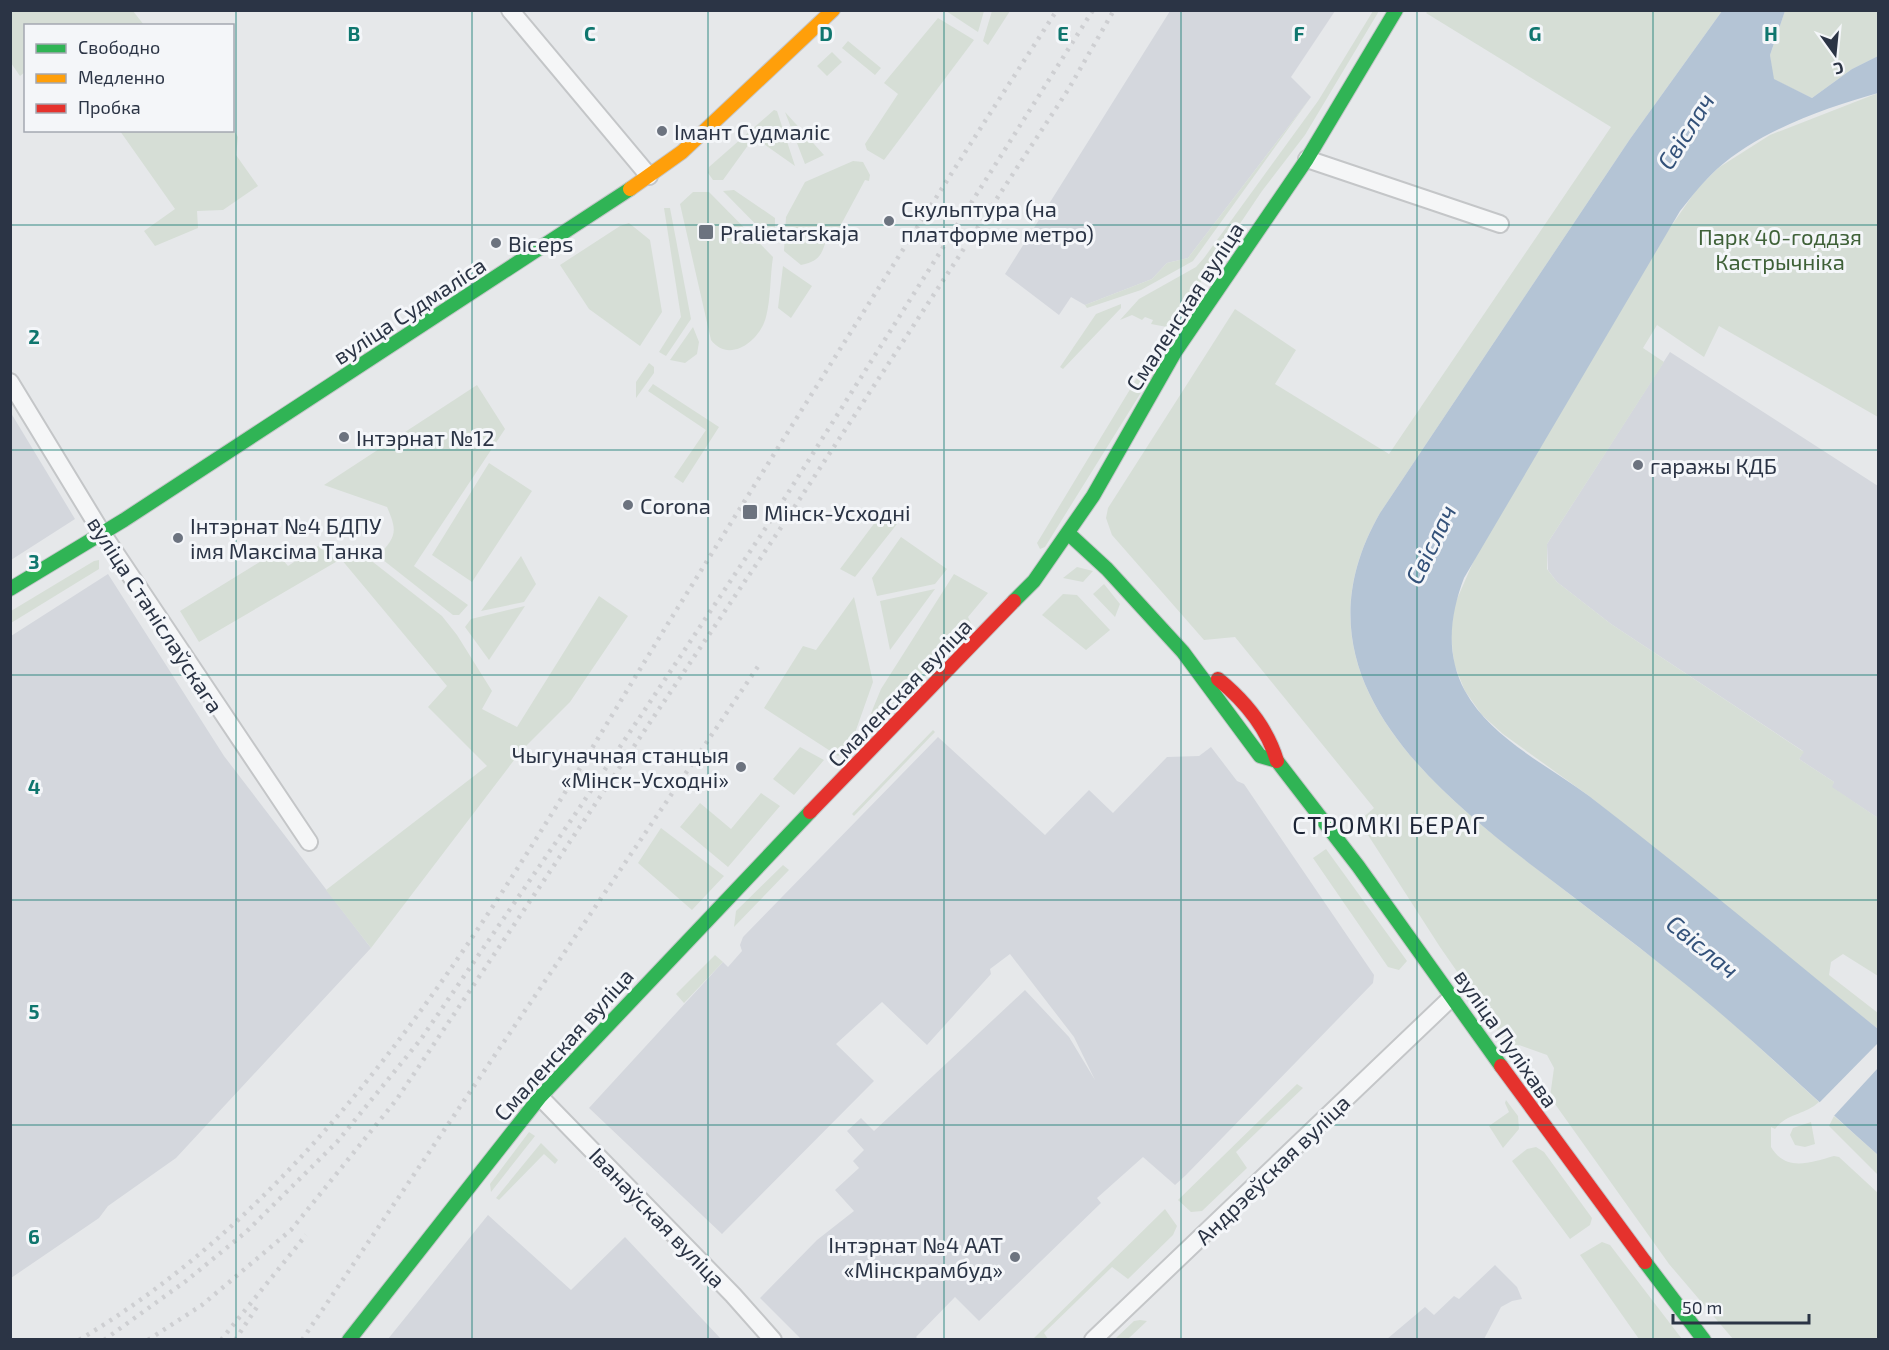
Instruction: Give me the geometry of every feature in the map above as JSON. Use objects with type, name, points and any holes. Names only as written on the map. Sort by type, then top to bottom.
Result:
[{"type":"street","points":[[510,10],[649,176]]},
{"type":"street","name":"вуліца Судмаліса","points":[[10,589],[102,533],[392,347],[649,176],[682,152],[833,10]]},
{"type":"street","name":"Смаленская вуліца","points":[[349,1340],[540,1097],[700,925],[1011,606],[1069,534],[1175,352],[1307,159],[1396,10]]},
{"type":"street","points":[[1307,159],[1500,224]]},
{"type":"street","name":"вуліца Станіслаўскага","points":[[10,382],[102,533],[309,842]]},
{"type":"street","name":"вуліца Пуліхава","points":[[1069,534],[1107,569],[1183,652],[1260,756],[1277,761]]},
{"type":"street","name":"вуліца Пуліхава","points":[[1183,652],[1223,683],[1251,713],[1274,744],[1277,761],[1426,958],[1451,998],[1611,1218],[1704,1340]]},
{"type":"street","name":"Андрэеўская вуліца","points":[[1094,1340],[1451,998]]},
{"type":"street","name":"Іванаўская вуліца","points":[[540,1097],[733,1294],[773,1340]]},
{"type":"shaded area","points":[[1170,11],[1335,11],[1291,77],[1311,97],[1188,258],[1167,263],[1152,279],[1085,305],[1071,297],[1059,315],[1005,274]]},
{"type":"shaded area","points":[[1670,352],[1878,486],[1878,818],[1831,787],[1834,782],[1799,759],[1803,751],[1611,624],[1557,582],[1548,570],[1547,544]]},
{"type":"shaded area","points":[[11,413],[75,519],[10,560]]},
{"type":"shaded area","points":[[108,574],[224,756],[371,948],[176,1158],[108,1206],[99,1218],[11,1278],[11,636]]},
{"type":"shaded area","points":[[938,737],[1045,835],[1089,790],[1113,813],[1167,757],[1199,756],[1211,747],[1237,781],[1244,784],[1374,975],[1373,983],[1175,1185],[1143,1157],[1097,1198],[1101,1203],[979,1321],[955,1297],[916,1337],[918,1339],[801,1339],[760,1298],[817,1240],[854,1211],[835,1190],[859,1168],[853,1161],[864,1150],[847,1131],[861,1118],[874,1131],[1025,990],[1069,1037],[1095,1080],[1074,1037],[1010,954],[990,969],[991,974],[927,1045],[882,1002],[836,1044],[874,1081],[722,1234],[589,1108],[723,962],[728,967],[742,951],[740,945],[743,937]]},
{"type":"shaded area","points":[[488,1215],[571,1290],[625,1237],[721,1339],[388,1339]]},
{"type":"shaded area","points":[[1495,1265],[1517,1287],[1522,1299],[1501,1307],[1484,1339],[1387,1339],[1425,1307],[1434,1315],[1454,1296],[1459,1299]]},
{"type":"green space","points":[[11,10],[133,11],[143,24],[24,24],[24,73],[20,76],[11,63]]},
{"type":"green space","points":[[946,11],[984,11],[978,32]]},
{"type":"green space","points":[[992,11],[1010,11],[988,45],[983,41]]},
{"type":"green space","points":[[1373,11],[1379,11],[1305,135],[1262,191],[1173,323],[1167,327],[1151,324],[1153,320],[1145,317],[1142,320],[1132,315],[1120,320],[1139,299],[1196,267],[1204,258],[1318,101]]},
{"type":"green space","points":[[1428,11],[1722,11],[1630,139],[1380,513],[1356,570],[1351,622],[1360,671],[1382,717],[1413,759],[1452,799],[1494,835],[1689,986],[1819,1102],[1785,1120],[1775,1129],[1771,1127],[1771,1147],[1777,1155],[1791,1163],[1807,1163],[1834,1156],[1839,1157],[1878,1193],[1878,1339],[1733,1339],[1669,1264],[1550,1097],[1554,1068],[1547,1055],[1519,1045],[1510,1048],[1440,947],[1359,821],[1374,808],[1235,637],[1204,640],[1112,535],[1106,518],[1108,508],[1235,309],[1296,350],[1275,384],[1389,454],[1611,127],[1426,13]]},
{"type":"green space","points":[[1785,11],[1878,11],[1878,56],[1852,69],[1812,98],[1773,79],[1770,55]]},
{"type":"green space","points":[[938,18],[974,40],[884,160],[867,150],[865,144],[898,94],[884,83]]},
{"type":"green space","points":[[848,41],[881,68],[875,75],[842,48]]},
{"type":"green space","points":[[832,52],[842,62],[827,76],[817,66]]},
{"type":"green space","name":"Парк 40-годдзя Кастрычніка","points":[[1878,93],[1878,417],[1719,326],[1704,357],[1657,325],[1643,348],[1664,362],[1547,544],[1547,569],[1557,582],[1611,624],[1804,752],[1799,759],[1834,782],[1832,787],[1878,818],[1878,976],[1843,954],[1831,962],[1829,975],[1878,1013],[1878,1029],[1589,796],[1503,734],[1482,715],[1465,691],[1454,664],[1451,634],[1454,606],[1478,551],[1658,245],[1697,189],[1718,168],[1770,135]]},
{"type":"green space","points":[[1311,97],[1193,261],[1141,290],[1087,308],[1085,305],[1152,279],[1167,263],[1188,258]]},
{"type":"green space","points":[[774,110],[777,111],[795,166],[754,137],[723,180],[713,180],[708,173],[709,167]]},
{"type":"green space","points":[[785,112],[824,155],[805,164]]},
{"type":"green space","points":[[234,131],[238,137],[236,155],[258,186],[223,210],[197,211],[198,228],[155,246],[144,231],[175,209],[121,132]]},
{"type":"green space","points":[[853,161],[863,162],[870,175],[869,181],[865,180],[837,232],[831,232],[819,257],[801,265],[784,251],[786,217],[805,182]]},
{"type":"green space","points":[[734,190],[775,218],[775,244],[723,191]]},
{"type":"green space","points":[[693,192],[709,192],[773,257],[769,302],[763,326],[751,341],[735,350],[718,347],[711,340],[680,204]]},
{"type":"green space","points":[[664,208],[670,208],[691,319],[666,356],[659,352],[681,317]]},
{"type":"green space","points":[[629,223],[650,240],[662,312],[640,346],[589,309],[560,265],[620,226]]},
{"type":"green space","points":[[783,266],[812,286],[791,318],[778,308]]},
{"type":"green space","points":[[1121,304],[1121,308],[1063,369],[1060,367],[1096,314]]},
{"type":"green space","points":[[693,327],[699,342],[697,354],[685,363],[670,360]]},
{"type":"green space","points":[[1149,358],[1155,370],[1045,547],[1040,549],[1037,543]]},
{"type":"green space","points":[[649,363],[654,367],[654,373],[636,398],[636,382]]},
{"type":"green space","points":[[653,384],[719,427],[683,483],[674,477],[706,430],[648,391]]},
{"type":"green space","points":[[477,385],[505,429],[414,566],[468,605],[459,615],[453,615],[378,556],[389,544],[393,534],[393,523],[387,507],[324,485]]},
{"type":"green space","points":[[489,463],[532,491],[472,582],[432,555]]},
{"type":"green space","points":[[882,513],[897,524],[855,577],[840,569]]},
{"type":"green space","points":[[901,537],[947,569],[935,584],[877,596],[872,578]]},
{"type":"green space","points":[[318,546],[332,557],[355,548],[442,616],[457,635],[492,691],[482,709],[517,727],[599,596],[628,616],[570,702],[521,751],[371,948],[326,890],[487,766],[428,707],[447,686],[341,559],[199,642],[180,611],[276,552],[288,566]]},
{"type":"green space","points":[[521,556],[536,584],[524,602],[481,611]]},
{"type":"green space","points":[[99,560],[99,569],[11,623],[11,611]]},
{"type":"green space","points":[[1077,567],[1093,571],[1083,582],[1063,578]]},
{"type":"green space","points":[[954,574],[988,593],[968,617],[971,623],[862,735],[881,689]]},
{"type":"green space","points":[[1104,584],[1120,604],[1115,617],[1093,594]]},
{"type":"green space","points":[[935,589],[890,650],[880,601]]},
{"type":"green space","points":[[1063,594],[1077,595],[1110,630],[1086,650],[1042,615]]},
{"type":"green space","points":[[854,597],[873,682],[850,747],[838,756],[764,708],[803,646],[816,650]]},
{"type":"green space","points":[[525,606],[489,660],[465,627],[471,619]]},
{"type":"green space","points":[[933,730],[935,732],[854,816],[852,814]]},
{"type":"green space","points":[[800,747],[824,760],[794,795],[773,779]]},
{"type":"green space","points":[[761,793],[780,806],[728,867],[680,827],[700,803],[731,829]]},
{"type":"green space","points":[[661,828],[724,876],[692,910],[638,863]]},
{"type":"green space","points":[[1326,849],[1407,961],[1399,970],[1388,967],[1313,858]]},
{"type":"green space","points":[[783,865],[789,870],[734,927],[736,911]]},
{"type":"green space","points":[[715,955],[723,962],[684,1003],[676,994]]},
{"type":"green space","points":[[1297,1084],[1303,1088],[1236,1152],[1247,1168],[1202,1211],[1191,1212],[1178,1200]]},
{"type":"green space","points":[[1506,1100],[1518,1116],[1519,1129],[1503,1148],[1489,1126],[1509,1112]]},
{"type":"green space","points":[[1834,1116],[1878,1155],[1878,1175],[1829,1126]]},
{"type":"green space","points":[[1811,1122],[1815,1144],[1805,1147],[1795,1145],[1790,1135],[1793,1128]]},
{"type":"green space","points":[[529,1132],[535,1136],[491,1192],[490,1184]]},
{"type":"green space","points":[[541,1143],[558,1160],[555,1164],[544,1154],[499,1200],[496,1198]]},
{"type":"green space","points":[[1536,1147],[1544,1152],[1592,1218],[1590,1225],[1570,1239],[1512,1161],[1527,1149]]},
{"type":"green space","points":[[1165,1209],[1177,1226],[1173,1235],[1128,1279],[1112,1267],[1044,1333],[1048,1339],[1033,1339]]},
{"type":"green space","points":[[1602,1242],[1610,1245],[1682,1339],[1639,1339],[1580,1255]]},
{"type":"green space","points":[[1134,1321],[1147,1321],[1128,1339],[1115,1339]]},
{"type":"water","name":"Свіслач","points":[[1722,11],[1785,11],[1770,55],[1774,79],[1812,98],[1852,69],[1878,56],[1878,93],[1793,122],[1752,143],[1717,169],[1680,211],[1464,578],[1455,606],[1452,649],[1454,663],[1465,691],[1489,723],[1521,750],[1626,824],[1878,1029],[1878,1155],[1700,996],[1491,833],[1450,797],[1412,758],[1381,716],[1360,670],[1351,621],[1356,569],[1380,513],[1630,139]]},
{"type":"pier","points":[[1878,1043],[1878,1068],[1832,1118],[1817,1105]]},
{"type":"railway","points":[[79,1340],[176,1273],[264,1195],[344,1109],[417,1016],[485,918],[549,818],[815,389],[1057,10]]},
{"type":"railway","points":[[104,1340],[186,1281],[246,1232],[337,1142],[421,1039],[580,807],[769,523],[1093,10]]},
{"type":"railway","points":[[148,1340],[202,1305],[291,1230],[397,1099],[780,529],[1068,90],[1114,10]]},
{"type":"railway","points":[[302,1340],[759,665]]},
{"type":"railway","points":[[221,1340],[306,1235]]},
{"type":"railway","points":[[235,1340],[259,1304]]},
{"type":"traffic: fast","points":[[1014,601],[1034,581],[1093,496],[1175,352],[1307,159],[1396,10]]},
{"type":"traffic: fast","points":[[10,589],[124,520],[630,189]]},
{"type":"traffic: fast","points":[[1069,534],[1107,569],[1183,652],[1260,756],[1277,761],[1358,866],[1501,1066]]},
{"type":"traffic: fast","points":[[349,1340],[540,1097],[810,812]]},
{"type":"traffic: fast","points":[[1645,1262],[1704,1340]]},
{"type":"traffic: slow","points":[[630,189],[682,152],[833,10]]},
{"type":"traffic: jam","points":[[810,812],[1014,601]]},
{"type":"traffic: jam","points":[[1218,679],[1254,716],[1267,737],[1277,761]]},
{"type":"traffic: jam","points":[[1501,1066],[1645,1262]]},
{"type":"place","name":"Імант Судмаліс","points":[[662,131]]},
{"type":"place","name":"Скульптура (на платформе метро)","points":[[889,221]]},
{"type":"place","name":"Pralietarskaja","points":[[706,232]]},
{"type":"place","name":"Biceps","points":[[496,243]]},
{"type":"place","name":"Інтэрнат №12","points":[[344,437]]},
{"type":"place","name":"гаражы КДБ","points":[[1638,465]]},
{"type":"place","name":"Corona","points":[[628,505]]},
{"type":"place","name":"Мінск-Усходні","points":[[750,512]]},
{"type":"place","name":"Інтэрнат №4 БДПУ імя Максіма Танка","points":[[178,538]]},
{"type":"place","name":"Чыгуначная станцыя «Мінск-Усходні»","points":[[741,767]]},
{"type":"place","name":"Інтэрнат №4 ААТ «Мінскрамбуд»","points":[[1015,1257]]},
{"type":"district","name":"СТРОМКІ БЕРАГ","points":[[1389,824]]}]
